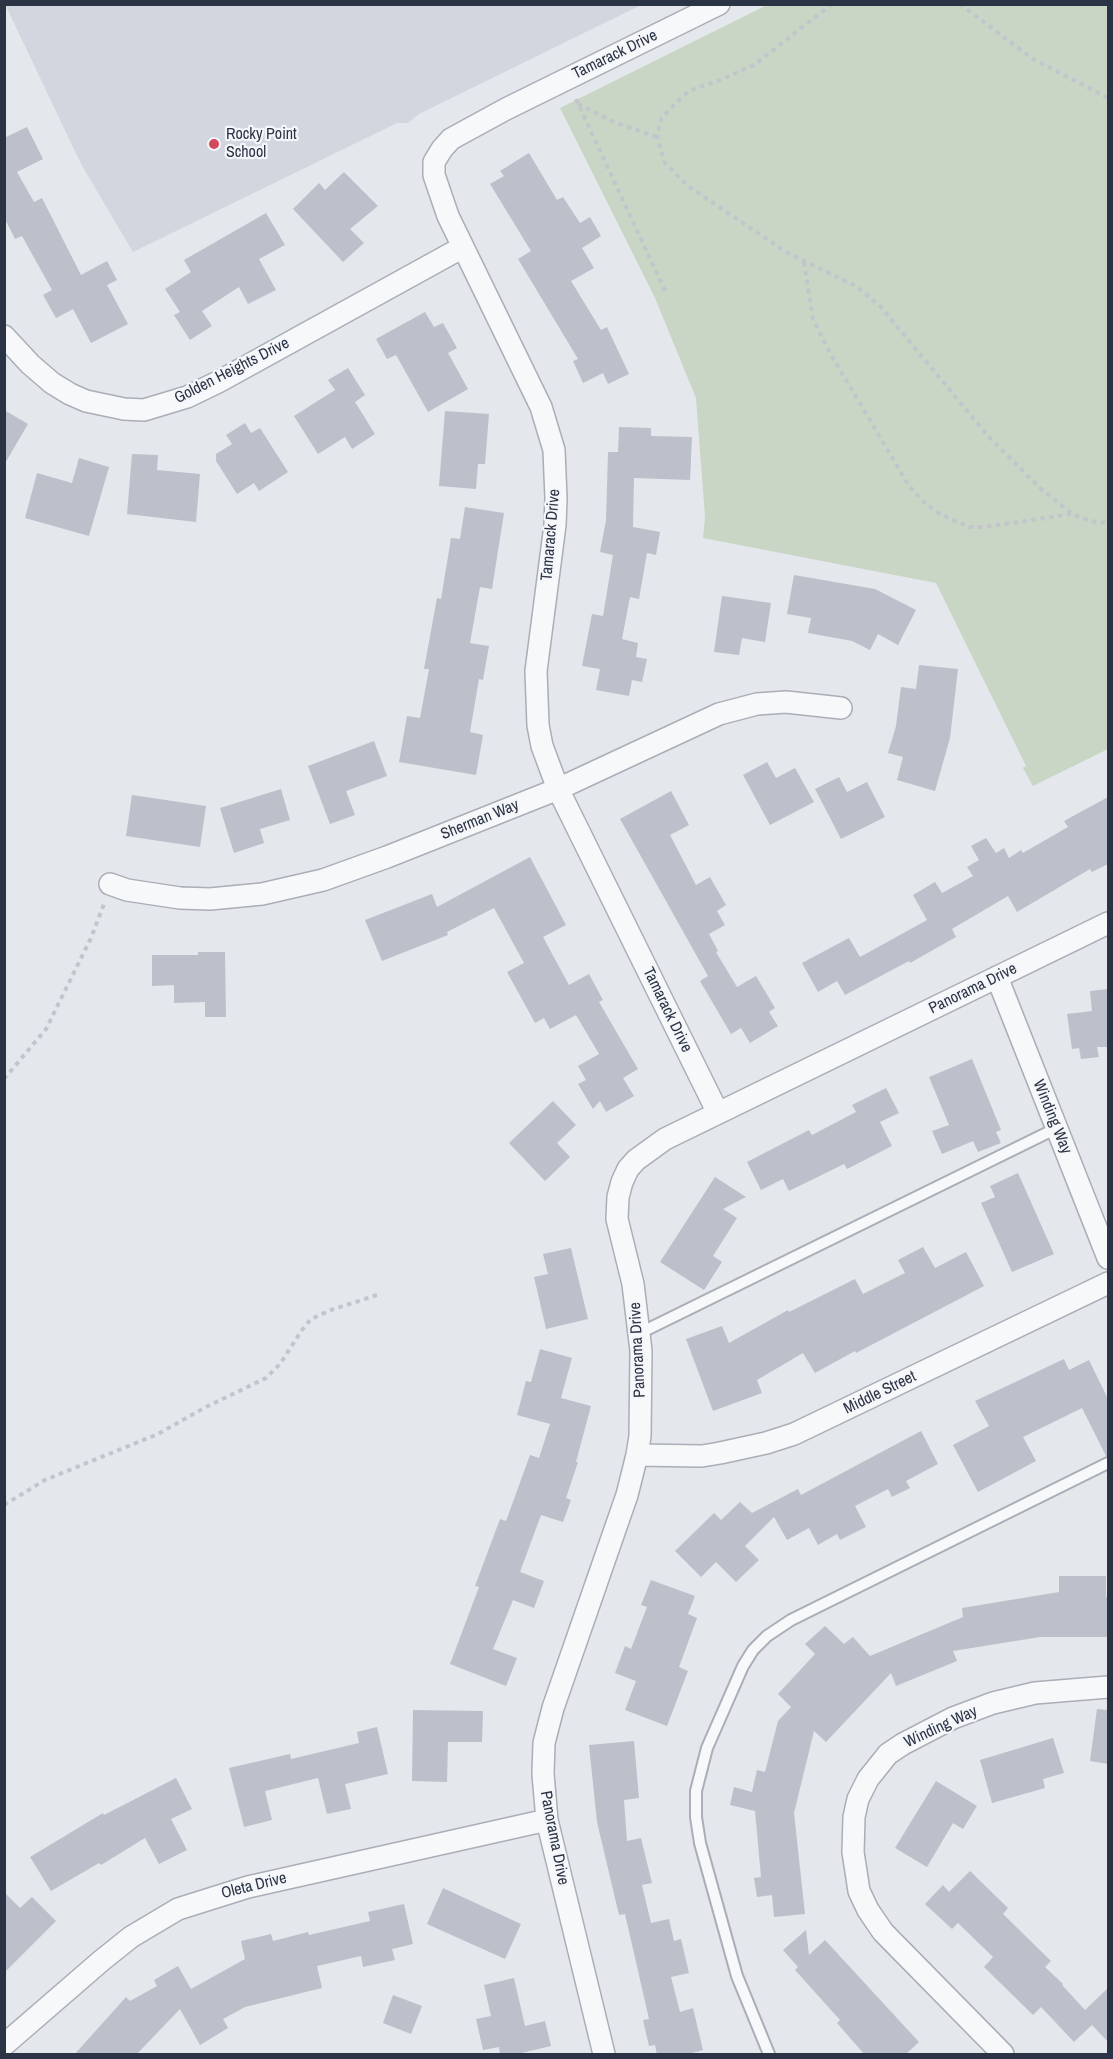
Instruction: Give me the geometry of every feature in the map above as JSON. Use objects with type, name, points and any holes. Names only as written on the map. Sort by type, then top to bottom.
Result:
[{"type":"street","name":"Tamarack Drive","points":[[718,1113],[558,789],[542,746],[538,725],[536,671],[555,525],[554,450],[541,408],[448,216],[434,175],[434,162],[451,139],[566,79],[719,4]]},
{"type":"street","name":"Golden Heights Drive","points":[[4,336],[30,364],[52,383],[70,394],[96,403],[124,409],[144,410],[164,406],[218,382],[463,247]]},
{"type":"street","name":"Sherman Way","points":[[110,884],[127,890],[180,898],[210,899],[262,894],[323,880],[558,789],[703,721],[740,708],[786,702],[841,708]]},
{"type":"street","name":"Panorama Drive","points":[[603,2055],[547,1820],[543,1774],[545,1738],[553,1708],[627,1495],[637,1455],[640,1425],[640,1333],[633,1284],[617,1219],[618,1197],[622,1182],[628,1169],[636,1160],[656,1144],[1108,923]]},
{"type":"street","name":"Winding Way","points":[[997,977],[1108,1258]]},
{"type":"street","name":"Middle Street","points":[[637,1455],[702,1456],[766,1443],[794,1434],[1108,1283]]},
{"type":"street","name":"Winding Way","points":[[1003,2055],[883,1932],[868,1910],[859,1891],[853,1852],[854,1817],[858,1799],[868,1779],[888,1754],[953,1718],[993,1703],[1035,1693],[1108,1687]]},
{"type":"street","name":"Oleta Drive","points":[[4,2045],[101,1960],[131,1937],[178,1909],[248,1887],[547,1820]]},
{"type":"lane","points":[[640,1333],[1057,1128]]},
{"type":"lane","points":[[769,2055],[737,1976],[699,1843],[696,1818],[696,1791],[706,1748],[742,1666],[767,1635],[791,1620],[1108,1462]]},
{"type":"path","points":[[832,4],[754,65],[689,91],[660,119],[657,137],[665,162],[688,186],[786,252],[856,286],[880,306],[988,436],[1039,486],[1072,514],[1108,523]]},
{"type":"path","points":[[960,4],[1033,59],[1108,98]]},
{"type":"path","points":[[566,79],[666,293]]},
{"type":"path","points":[[578,104],[614,122],[657,137]]},
{"type":"path","points":[[804,262],[813,319],[825,345],[909,486],[925,503],[940,514],[969,527],[985,528],[1072,514]]},
{"type":"path","points":[[4,1079],[46,1029],[91,938],[110,884]]},
{"type":"path","points":[[4,1505],[45,1480],[158,1434],[204,1408],[266,1378],[280,1364],[311,1319],[377,1295]]},
{"type":"shaded area","name":"Rocky Point School","points":[[5,4],[641,5],[419,114],[408,123],[397,123],[133,252],[81,164]]},
{"type":"green space","points":[[769,4],[1108,5],[1108,749],[1033,786],[1023,768],[1026,766],[936,583],[703,538],[705,517],[696,398],[655,298],[560,108]]},
{"type":"building","points":[[27,127],[43,159],[17,172],[34,202],[42,198],[81,275],[107,261],[117,280],[107,285],[128,324],[91,343],[73,309],[56,318],[43,295],[52,290],[22,236],[15,239],[4,217],[4,138]]},
{"type":"building","points":[[529,153],[557,200],[563,197],[580,223],[590,217],[601,236],[582,248],[594,268],[571,281],[601,330],[607,327],[629,374],[608,384],[603,373],[583,383],[573,361],[578,359],[518,259],[531,251],[490,184],[504,176],[500,171]]},
{"type":"building","points":[[344,172],[378,206],[350,229],[364,243],[343,262],[293,209],[319,183],[325,190]]},
{"type":"building","points":[[266,213],[285,245],[259,259],[276,290],[248,304],[239,287],[202,311],[212,326],[190,340],[174,315],[180,312],[165,289],[191,272],[184,260]]},
{"type":"building","points":[[425,312],[434,327],[443,323],[457,348],[448,353],[468,389],[428,412],[396,355],[387,359],[376,339]]},
{"type":"building","points":[[348,368],[365,395],[355,402],[375,434],[352,449],[345,437],[318,454],[294,416],[335,390],[328,380]]},
{"type":"building","points":[[4,410],[28,424],[4,465]]},
{"type":"building","points":[[445,411],[489,414],[485,464],[478,464],[476,489],[439,486]]},
{"type":"building","points":[[245,423],[251,433],[260,428],[288,472],[259,491],[254,483],[237,494],[216,461],[216,454],[232,444],[226,435]]},
{"type":"building","points":[[619,427],[651,428],[651,436],[692,437],[690,480],[634,478],[633,527],[660,532],[656,555],[647,553],[639,599],[630,597],[622,639],[638,643],[636,657],[647,659],[642,682],[632,680],[629,696],[596,690],[600,669],[582,666],[592,614],[603,616],[613,555],[600,552],[606,520],[608,452],[618,452]]},
{"type":"building","points":[[132,454],[158,455],[157,470],[200,474],[196,522],[127,514]]},
{"type":"building","points":[[79,458],[109,467],[89,536],[25,518],[37,473],[72,483]]},
{"type":"building","points":[[465,507],[504,513],[492,589],[480,587],[470,643],[489,646],[483,680],[479,679],[470,732],[483,735],[476,775],[399,762],[407,716],[420,718],[429,669],[424,669],[437,598],[441,599],[451,538],[460,539]]},
{"type":"building","points":[[794,575],[875,589],[916,610],[898,645],[878,634],[870,650],[852,641],[808,633],[811,618],[787,614]]},
{"type":"building","points":[[722,596],[771,603],[765,642],[742,638],[739,655],[714,652]]},
{"type":"building","points":[[919,665],[958,669],[950,738],[935,791],[897,780],[903,757],[888,753],[896,726],[901,687],[916,689]]},
{"type":"building","points":[[374,741],[387,776],[346,791],[355,815],[330,824],[308,766]]},
{"type":"building","points":[[767,762],[776,778],[795,768],[814,802],[770,825],[743,775]]},
{"type":"building","points":[[839,777],[847,792],[867,782],[885,817],[841,839],[815,789]]},
{"type":"building","points":[[281,789],[290,820],[260,829],[264,843],[234,853],[220,808]]},
{"type":"building","points":[[671,791],[689,825],[670,835],[696,885],[710,877],[726,905],[717,911],[725,925],[709,934],[718,951],[716,952],[737,987],[756,976],[775,1008],[769,1012],[778,1026],[750,1043],[741,1028],[731,1034],[700,981],[708,976],[620,819]]},
{"type":"building","points":[[132,795],[206,806],[200,847],[126,836]]},
{"type":"building","points":[[1108,797],[1108,864],[1092,872],[1090,869],[1017,912],[1008,896],[952,929],[956,937],[845,995],[837,981],[818,992],[802,963],[849,938],[860,957],[927,920],[913,895],[935,882],[942,893],[973,876],[967,867],[979,860],[971,846],[986,838],[996,853],[1004,848],[1009,858],[1021,850],[1023,853],[1068,827],[1064,821]]},
{"type":"building","points":[[530,857],[566,925],[543,937],[569,985],[589,974],[603,1000],[599,1002],[638,1069],[623,1078],[634,1096],[606,1112],[600,1101],[593,1109],[578,1084],[586,1080],[578,1066],[599,1054],[576,1015],[550,1029],[544,1018],[535,1023],[507,972],[524,963],[494,908],[447,932],[448,935],[382,961],[365,920],[432,894],[437,907]]},
{"type":"building","points":[[198,952],[225,952],[226,1017],[205,1017],[205,1002],[174,1003],[174,985],[152,986],[152,955],[198,955]]},
{"type":"building","points":[[1108,989],[1108,1047],[1097,1047],[1099,1057],[1081,1059],[1079,1048],[1072,1049],[1067,1014],[1092,1011],[1090,991]]},
{"type":"building","points":[[972,1059],[1001,1130],[996,1132],[1001,1143],[978,1152],[973,1141],[942,1154],[932,1131],[949,1125],[929,1077]]},
{"type":"building","points":[[886,1088],[899,1113],[880,1122],[892,1146],[847,1169],[844,1164],[789,1191],[783,1179],[761,1190],[747,1162],[809,1130],[812,1135],[856,1112],[852,1105]]},
{"type":"building","points":[[553,1101],[576,1125],[557,1143],[570,1157],[545,1181],[509,1143]]},
{"type":"building","points":[[1018,1173],[1054,1254],[1012,1272],[981,1203],[995,1197],[990,1186]]},
{"type":"building","points":[[715,1177],[746,1197],[723,1209],[737,1218],[713,1256],[722,1262],[704,1290],[660,1262]]},
{"type":"building","points":[[923,1247],[935,1268],[966,1252],[984,1286],[815,1373],[803,1353],[757,1380],[762,1393],[713,1411],[686,1339],[722,1326],[729,1343],[788,1310],[789,1312],[855,1279],[863,1294],[905,1273],[898,1260]]},
{"type":"building","points":[[571,1248],[588,1319],[546,1329],[534,1277],[548,1274],[543,1254]]},
{"type":"building","points":[[540,1349],[572,1358],[561,1398],[591,1406],[576,1462],[578,1462],[566,1498],[571,1500],[563,1522],[541,1515],[520,1572],[544,1581],[534,1608],[513,1600],[493,1649],[517,1658],[506,1686],[450,1664],[479,1587],[475,1586],[500,1519],[506,1521],[530,1455],[539,1458],[550,1424],[517,1415],[526,1381],[531,1382]]},
{"type":"building","points":[[1064,1359],[1069,1370],[1089,1360],[1108,1399],[1108,1456],[1082,1408],[1023,1437],[1036,1461],[978,1492],[953,1445],[989,1426],[975,1401]]},
{"type":"building","points":[[921,1431],[938,1464],[906,1481],[910,1488],[892,1497],[888,1489],[855,1506],[866,1527],[840,1540],[837,1534],[818,1545],[809,1528],[787,1540],[774,1517],[745,1546],[759,1560],[736,1582],[716,1562],[701,1577],[675,1551],[714,1513],[721,1520],[740,1502],[752,1513],[798,1489],[801,1495]]},
{"type":"building","points":[[1059,1576],[1106,1576],[1108,1637],[1040,1637],[953,1651],[957,1661],[896,1686],[891,1673],[826,1742],[814,1731],[794,1813],[805,1914],[774,1917],[772,1895],[757,1897],[754,1878],[761,1877],[755,1811],[730,1805],[734,1787],[752,1792],[757,1770],[765,1772],[778,1721],[791,1707],[778,1694],[815,1654],[805,1644],[825,1626],[844,1644],[853,1637],[870,1656],[963,1617],[962,1608],[1059,1592]]},
{"type":"building","points":[[651,1580],[695,1596],[688,1614],[697,1618],[679,1667],[688,1671],[667,1726],[625,1710],[636,1681],[615,1673],[625,1646],[631,1649],[647,1607],[641,1605]]},
{"type":"building","points":[[1097,1709],[1108,1710],[1108,1764],[1090,1761]]},
{"type":"building","points":[[413,1710],[483,1711],[482,1742],[448,1742],[447,1782],[412,1781]]},
{"type":"building","points":[[377,1727],[388,1774],[345,1784],[351,1809],[327,1814],[318,1778],[265,1791],[272,1820],[244,1827],[229,1768],[290,1754],[291,1759],[359,1743],[357,1732]]},
{"type":"building","points":[[1053,1738],[1064,1773],[1043,1779],[1045,1788],[992,1803],[980,1760]]},
{"type":"building","points":[[634,1741],[639,1798],[624,1800],[627,1841],[641,1838],[652,1883],[642,1885],[651,1923],[669,1919],[674,1941],[681,1939],[689,1973],[671,1977],[680,2012],[693,2008],[703,2050],[685,2055],[657,2055],[655,2045],[649,2046],[643,2020],[649,2019],[625,1914],[619,1915],[597,1822],[589,1745]]},
{"type":"building","points":[[176,1778],[192,1809],[171,1819],[187,1850],[159,1864],[145,1838],[101,1865],[99,1863],[51,1891],[30,1857],[103,1813],[104,1815]]},
{"type":"building","points":[[936,1781],[977,1806],[963,1829],[953,1823],[927,1867],[895,1848]]},
{"type":"building","points":[[970,1871],[1008,1908],[1003,1914],[1051,1961],[1045,1967],[1085,2010],[1108,1988],[1108,2042],[1092,2025],[1074,2042],[1041,2007],[1033,2015],[984,1967],[993,1957],[958,1923],[952,1929],[925,1904],[943,1885],[949,1892]]},
{"type":"building","points":[[443,1888],[521,1924],[505,1959],[427,1924]]},
{"type":"building","points":[[4,1892],[20,1908],[32,1897],[56,1921],[4,1973]]},
{"type":"building","points":[[404,1904],[413,1944],[392,1949],[395,1960],[363,1967],[361,1956],[317,1966],[322,1988],[245,2007],[223,2019],[228,2028],[200,2045],[180,2009],[136,2055],[74,2055],[126,1997],[130,2001],[157,1986],[154,1980],[178,1966],[191,1989],[245,1959],[241,1941],[271,1934],[273,1941],[308,1932],[309,1935],[370,1921],[368,1912]]},
{"type":"building","points":[[806,1930],[809,1955],[825,1940],[919,2042],[905,2055],[865,2055],[837,2023],[840,2020],[795,1970],[798,1967],[783,1950]]},
{"type":"building","points":[[514,1978],[525,2026],[545,2021],[551,2046],[513,2055],[500,2055],[499,2047],[483,2050],[476,2019],[491,2016],[484,1985]]},
{"type":"building","points":[[393,1995],[422,2006],[411,2034],[383,2023]]},
{"type":"place","name":"Rocky Point School","points":[[214,144]]}]
